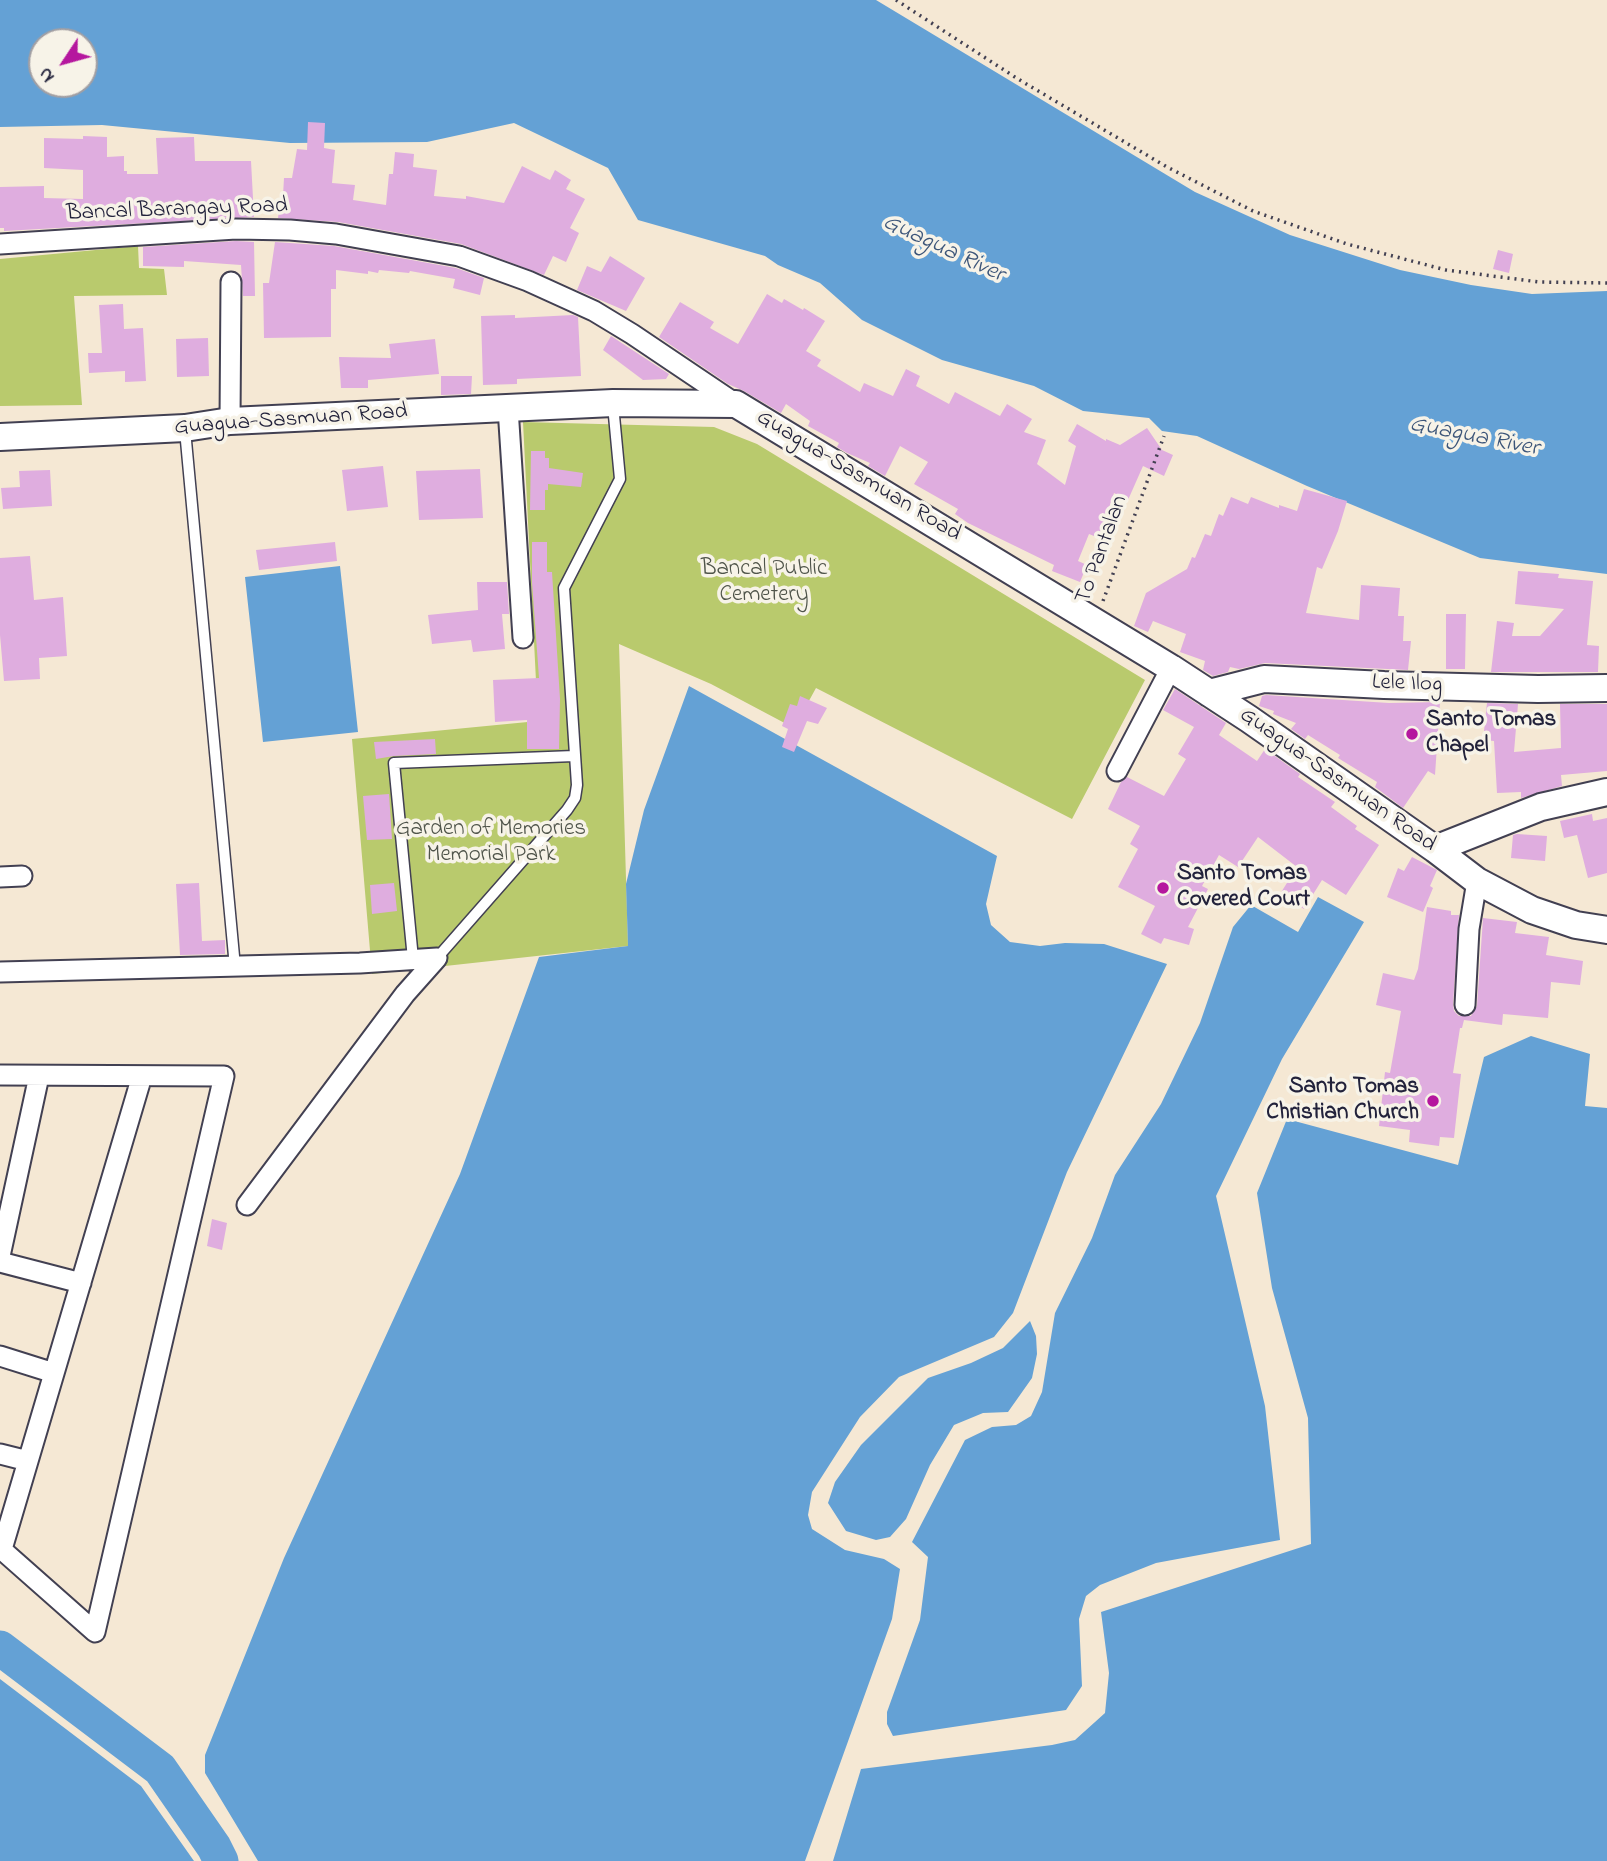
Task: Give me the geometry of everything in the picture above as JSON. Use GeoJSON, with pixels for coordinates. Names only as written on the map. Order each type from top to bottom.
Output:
{"type":"FeatureCollection","features":[{"type":"Feature","properties":{"kind":"main road","name":"Guagua-Sasmuan Road"},"geometry":{"type":"LineString","coordinates":[[0,436],[185,428],[230,421],[613,403],[736,404],[1171,668],[1435,849],[1477,881],[1532,910],[1576,925],[1607,930]]}},
{"type":"Feature","properties":{"kind":"main road","name":"Lele Ilog"},"geometry":{"type":"LineString","coordinates":[[1209,693],[1264,678],[1384,685],[1607,688]]}},
{"type":"Feature","properties":{"kind":"main road"},"geometry":{"type":"LineString","coordinates":[[1435,849],[1541,807],[1607,792]]}},
{"type":"Feature","properties":{"kind":"street","name":"Bancal Barangay Road"},"geometry":{"type":"LineString","coordinates":[[0,244],[236,229],[290,230],[336,234],[458,256],[528,281],[594,312],[632,334],[736,404]]}},
{"type":"Feature","properties":{"kind":"street"},"geometry":{"type":"LineString","coordinates":[[230,421],[231,282]]}},
{"type":"Feature","properties":{"kind":"street"},"geometry":{"type":"LineString","coordinates":[[508,408],[523,638]]}},
{"type":"Feature","properties":{"kind":"street"},"geometry":{"type":"LineString","coordinates":[[1117,771],[1171,668]]}},
{"type":"Feature","properties":{"kind":"street"},"geometry":{"type":"LineString","coordinates":[[0,877],[22,876]]}},
{"type":"Feature","properties":{"kind":"street"},"geometry":{"type":"LineString","coordinates":[[1465,1005],[1469,929],[1477,881]]}},
{"type":"Feature","properties":{"kind":"street"},"geometry":{"type":"LineString","coordinates":[[0,972],[360,963],[437,958]]}},
{"type":"Feature","properties":{"kind":"street"},"geometry":{"type":"LineString","coordinates":[[247,1205],[405,994],[437,958]]}},
{"type":"Feature","properties":{"kind":"street"},"geometry":{"type":"LineString","coordinates":[[0,1075],[223,1076],[95,1632],[1,1549],[142,1076]]}},
{"type":"Feature","properties":{"kind":"street"},"geometry":{"type":"LineString","coordinates":[[0,1256],[39,1076]]}},
{"type":"Feature","properties":{"kind":"street"},"geometry":{"type":"LineString","coordinates":[[0,1262],[81,1283]]}},
{"type":"Feature","properties":{"kind":"street"},"geometry":{"type":"LineString","coordinates":[[0,1356],[54,1373]]}},
{"type":"Feature","properties":{"kind":"street"},"geometry":{"type":"LineString","coordinates":[[0,1454],[28,1461]]}},
{"type":"Feature","properties":{"kind":"lane"},"geometry":{"type":"LineString","coordinates":[[437,958],[575,798],[564,588],[620,480],[613,403]]}},
{"type":"Feature","properties":{"kind":"lane"},"geometry":{"type":"LineString","coordinates":[[185,428],[235,967]]}},
{"type":"Feature","properties":{"kind":"lane"},"geometry":{"type":"LineString","coordinates":[[414,959],[394,763],[574,756]]}},
{"type":"Feature","properties":{"kind":"path"},"geometry":{"type":"LineString","coordinates":[[896,0],[1029,86],[1167,167],[1253,211],[1347,244],[1446,270],[1539,282],[1607,283]]}},
{"type":"Feature","properties":{"kind":"path","name":"To Pantalan"},"geometry":{"type":"LineString","coordinates":[[1096,621],[1164,436]]}},
{"type":"Feature","properties":{"kind":"green space"},"geometry":{"type":"Polygon","coordinates":[[[138,246],[139,268],[164,269],[167,295],[74,296],[82,405],[0,406],[0,259],[138,246]]]}},
{"type":"Feature","properties":{"kind":"green space"},"geometry":{"type":"Polygon","coordinates":[[[523,422],[714,427],[757,444],[1145,680],[1072,819],[816,688],[794,728],[711,684],[619,644],[628,946],[372,974],[352,739],[538,721],[523,422]]]}},
{"type":"Feature","properties":{"kind":"water","name":"Guagua River"},"geometry":{"type":"Polygon","coordinates":[[[0,0],[876,0],[1195,192],[1290,235],[1400,270],[1471,285],[1532,294],[1607,291],[1607,574],[1480,558],[1307,486],[1197,436],[1162,431],[1149,418],[1083,411],[1034,386],[942,360],[862,320],[820,283],[778,265],[765,256],[638,220],[608,168],[514,123],[427,142],[290,143],[102,125],[0,127],[0,0]]]}},
{"type":"Feature","properties":{"kind":"water"},"geometry":{"type":"Polygon","coordinates":[[[340,566],[358,732],[263,742],[245,577],[340,566]]]}},
{"type":"Feature","properties":{"kind":"water"},"geometry":{"type":"Polygon","coordinates":[[[689,686],[997,856],[986,904],[991,925],[1010,942],[1040,946],[1065,943],[1104,944],[1167,964],[1067,1172],[1013,1313],[994,1337],[899,1377],[860,1417],[812,1492],[808,1515],[812,1529],[845,1550],[884,1559],[900,1569],[892,1619],[805,1861],[258,1861],[205,1773],[205,1755],[284,1558],[460,1174],[539,957],[628,946],[626,884],[644,810],[689,686]]]}},
{"type":"Feature","properties":{"kind":"water"},"geometry":{"type":"Polygon","coordinates":[[[1318,897],[1364,922],[1282,1059],[1216,1196],[1265,1406],[1280,1540],[1156,1563],[1100,1585],[1086,1596],[1079,1619],[1082,1686],[1066,1710],[893,1736],[887,1724],[887,1712],[920,1620],[928,1557],[912,1542],[965,1440],[992,1427],[1016,1425],[1031,1416],[1042,1392],[1055,1313],[1092,1238],[1115,1175],[1161,1104],[1200,1023],[1233,927],[1251,905],[1298,932],[1318,897]]]}},
{"type":"Feature","properties":{"kind":"water"},"geometry":{"type":"Polygon","coordinates":[[[1531,1036],[1590,1054],[1585,1106],[1607,1108],[1607,1861],[833,1861],[861,1769],[1075,1740],[1105,1713],[1109,1673],[1101,1612],[1311,1544],[1308,1418],[1272,1288],[1257,1193],[1287,1119],[1458,1165],[1484,1057],[1531,1036]]]}},
{"type":"Feature","properties":{"kind":"water"},"geometry":{"type":"Polygon","coordinates":[[[1030,1321],[1036,1336],[1037,1354],[1032,1378],[1008,1412],[983,1413],[954,1425],[930,1465],[906,1519],[890,1537],[876,1540],[846,1531],[828,1503],[835,1482],[861,1445],[928,1378],[1003,1348],[1030,1321]]]}},
{"type":"Feature","properties":{"kind":"water"},"geometry":{"type":"Polygon","coordinates":[[[0,1679],[141,1786],[194,1861],[0,1861],[0,1679]]]}},
{"type":"Feature","properties":{"kind":"building"},"geometry":{"type":"Polygon","coordinates":[[[308,122],[325,123],[324,148],[335,150],[332,183],[355,185],[353,200],[386,205],[389,174],[393,174],[395,152],[414,154],[413,167],[437,170],[434,196],[466,199],[466,196],[504,203],[522,166],[550,180],[555,170],[571,180],[566,189],[585,199],[570,228],[579,233],[566,262],[553,256],[544,275],[461,244],[338,222],[278,218],[284,178],[292,178],[297,149],[307,150],[308,122]]]}},
{"type":"Feature","properties":{"kind":"building"},"geometry":{"type":"Polygon","coordinates":[[[83,136],[107,137],[107,157],[124,156],[124,171],[127,171],[127,174],[158,174],[156,138],[194,137],[195,161],[251,161],[254,217],[4,231],[4,228],[0,228],[0,187],[44,186],[44,198],[83,199],[83,170],[44,168],[44,138],[83,139],[83,136]]]}},
{"type":"Feature","properties":{"kind":"building"},"geometry":{"type":"Polygon","coordinates":[[[254,242],[255,296],[243,296],[241,265],[184,261],[184,267],[143,266],[143,247],[254,242]]]}},
{"type":"Feature","properties":{"kind":"building"},"geometry":{"type":"Polygon","coordinates":[[[275,242],[334,246],[456,268],[484,278],[480,295],[453,288],[455,279],[410,271],[379,270],[378,273],[368,271],[368,274],[336,270],[336,289],[331,289],[331,337],[264,338],[263,283],[269,283],[275,242]]]}},
{"type":"Feature","properties":{"kind":"building"},"geometry":{"type":"Polygon","coordinates":[[[1498,250],[1513,254],[1509,273],[1493,269],[1498,250]]]}},
{"type":"Feature","properties":{"kind":"building"},"geometry":{"type":"Polygon","coordinates":[[[610,256],[645,278],[626,311],[577,290],[587,266],[601,272],[610,256]]]}},
{"type":"Feature","properties":{"kind":"building"},"geometry":{"type":"Polygon","coordinates":[[[767,294],[782,303],[784,299],[803,310],[804,308],[825,321],[806,351],[821,360],[817,366],[860,392],[864,383],[893,396],[906,369],[920,376],[916,386],[949,404],[955,392],[1000,416],[1007,404],[1032,419],[1024,432],[1046,440],[1037,464],[1065,485],[1076,446],[1068,441],[1077,424],[1106,441],[1120,445],[1147,428],[1162,450],[1173,455],[1164,476],[1143,466],[1128,500],[1114,493],[1099,538],[1089,534],[1078,561],[1087,565],[1080,582],[1052,571],[1054,565],[968,523],[955,514],[958,509],[914,484],[928,462],[900,446],[885,476],[868,466],[870,463],[847,453],[837,447],[839,443],[808,426],[810,421],[786,404],[781,413],[728,384],[659,337],[680,302],[714,322],[710,328],[738,344],[767,294]]]}},
{"type":"Feature","properties":{"kind":"building"},"geometry":{"type":"Polygon","coordinates":[[[123,304],[124,329],[143,328],[146,381],[125,382],[125,371],[89,373],[88,353],[102,353],[99,305],[123,304]]]}},
{"type":"Feature","properties":{"kind":"building"},"geometry":{"type":"Polygon","coordinates":[[[515,315],[515,318],[578,317],[581,376],[517,379],[517,384],[483,385],[481,316],[515,315]]]}},
{"type":"Feature","properties":{"kind":"building"},"geometry":{"type":"Polygon","coordinates":[[[611,336],[669,374],[666,379],[643,380],[603,350],[611,336]]]}},
{"type":"Feature","properties":{"kind":"building"},"geometry":{"type":"Polygon","coordinates":[[[208,338],[209,376],[177,377],[176,339],[208,338]]]}},
{"type":"Feature","properties":{"kind":"building"},"geometry":{"type":"Polygon","coordinates":[[[435,339],[439,374],[368,380],[368,388],[341,388],[339,357],[391,358],[389,344],[435,339]]]}},
{"type":"Feature","properties":{"kind":"building"},"geometry":{"type":"Polygon","coordinates":[[[441,376],[472,376],[471,394],[441,395],[441,376]]]}},
{"type":"Feature","properties":{"kind":"building"},"geometry":{"type":"Polygon","coordinates":[[[531,451],[545,451],[545,458],[549,458],[549,468],[583,473],[581,487],[548,484],[548,490],[545,490],[545,510],[530,510],[531,451]]]}},
{"type":"Feature","properties":{"kind":"building"},"geometry":{"type":"Polygon","coordinates":[[[383,466],[388,507],[347,511],[342,470],[383,466]]]}},
{"type":"Feature","properties":{"kind":"building"},"geometry":{"type":"Polygon","coordinates":[[[480,469],[483,518],[419,520],[416,471],[480,469]]]}},
{"type":"Feature","properties":{"kind":"building"},"geometry":{"type":"Polygon","coordinates":[[[50,470],[52,506],[3,509],[1,488],[20,487],[19,471],[50,470]]]}},
{"type":"Feature","properties":{"kind":"building"},"geometry":{"type":"Polygon","coordinates":[[[1304,489],[1347,501],[1322,569],[1317,567],[1306,613],[1359,620],[1361,585],[1400,588],[1398,616],[1404,616],[1403,641],[1411,641],[1408,670],[1265,663],[1239,669],[1230,667],[1228,672],[1213,676],[1203,670],[1205,661],[1180,652],[1186,634],[1153,621],[1148,632],[1134,626],[1146,593],[1187,569],[1205,534],[1211,536],[1219,514],[1223,516],[1231,497],[1248,504],[1251,497],[1279,508],[1279,505],[1297,511],[1304,489]]]}},
{"type":"Feature","properties":{"kind":"building"},"geometry":{"type":"Polygon","coordinates":[[[335,542],[337,561],[259,570],[256,550],[335,542]]]}},
{"type":"Feature","properties":{"kind":"building"},"geometry":{"type":"Polygon","coordinates":[[[532,542],[547,542],[547,572],[552,572],[560,699],[559,749],[527,749],[527,720],[495,722],[493,680],[539,678],[532,542]]]}},
{"type":"Feature","properties":{"kind":"building"},"geometry":{"type":"Polygon","coordinates":[[[30,556],[34,600],[63,597],[67,656],[39,658],[40,679],[4,681],[0,635],[0,558],[30,556]]]}},
{"type":"Feature","properties":{"kind":"building"},"geometry":{"type":"Polygon","coordinates":[[[1518,571],[1559,574],[1558,578],[1593,581],[1587,645],[1599,646],[1598,672],[1491,672],[1497,621],[1514,623],[1512,636],[1540,636],[1564,609],[1515,604],[1518,571]]]}},
{"type":"Feature","properties":{"kind":"building"},"geometry":{"type":"Polygon","coordinates":[[[477,582],[507,582],[509,614],[502,614],[505,649],[473,652],[471,640],[432,644],[428,615],[478,610],[477,582]]]}},
{"type":"Feature","properties":{"kind":"building"},"geometry":{"type":"Polygon","coordinates":[[[1446,614],[1466,614],[1465,669],[1446,669],[1446,614]]]}},
{"type":"Feature","properties":{"kind":"building"},"geometry":{"type":"Polygon","coordinates":[[[1175,689],[1226,723],[1219,735],[1257,761],[1265,749],[1300,774],[1298,777],[1335,802],[1331,807],[1357,826],[1355,829],[1379,845],[1346,895],[1322,880],[1304,909],[1280,894],[1297,867],[1258,837],[1238,867],[1219,855],[1202,886],[1208,889],[1188,927],[1194,929],[1189,945],[1164,938],[1161,944],[1141,934],[1155,906],[1118,887],[1138,849],[1130,844],[1140,826],[1108,809],[1121,782],[1127,777],[1164,796],[1186,759],[1178,754],[1194,727],[1163,710],[1175,689]]]}},
{"type":"Feature","properties":{"kind":"building"},"geometry":{"type":"Polygon","coordinates":[[[800,696],[827,708],[818,724],[807,721],[794,752],[782,747],[788,729],[782,726],[790,704],[797,706],[800,696]]]}},
{"type":"Feature","properties":{"kind":"building"},"geometry":{"type":"Polygon","coordinates":[[[1262,696],[1389,703],[1440,702],[1435,775],[1428,771],[1403,808],[1375,787],[1377,782],[1338,758],[1340,755],[1308,735],[1305,739],[1291,729],[1296,723],[1259,706],[1262,696]]]}},
{"type":"Feature","properties":{"kind":"building"},"geometry":{"type":"Polygon","coordinates":[[[1487,703],[1518,704],[1514,752],[1561,748],[1560,704],[1607,704],[1607,771],[1561,775],[1562,786],[1521,798],[1521,792],[1497,793],[1494,741],[1483,740],[1487,703]]]}},
{"type":"Feature","properties":{"kind":"building"},"geometry":{"type":"Polygon","coordinates":[[[435,739],[436,754],[376,759],[374,742],[435,739]]]}},
{"type":"Feature","properties":{"kind":"building"},"geometry":{"type":"Polygon","coordinates":[[[389,794],[392,839],[367,840],[363,796],[389,794]]]}},
{"type":"Feature","properties":{"kind":"building"},"geometry":{"type":"Polygon","coordinates":[[[1592,814],[1593,821],[1607,818],[1607,873],[1588,878],[1577,835],[1564,838],[1560,821],[1592,814]]]}},
{"type":"Feature","properties":{"kind":"building"},"geometry":{"type":"Polygon","coordinates":[[[1513,835],[1547,836],[1545,861],[1511,858],[1513,835]]]}},
{"type":"Feature","properties":{"kind":"building"},"geometry":{"type":"Polygon","coordinates":[[[1412,857],[1437,870],[1423,912],[1387,897],[1398,868],[1404,871],[1412,857]]]}},
{"type":"Feature","properties":{"kind":"building"},"geometry":{"type":"Polygon","coordinates":[[[199,883],[202,941],[225,940],[225,954],[180,955],[176,884],[199,883]]]}},
{"type":"Feature","properties":{"kind":"building"},"geometry":{"type":"Polygon","coordinates":[[[394,883],[397,911],[372,914],[370,885],[394,883]]]}},
{"type":"Feature","properties":{"kind":"building"},"geometry":{"type":"Polygon","coordinates":[[[1427,907],[1459,915],[1453,1004],[1454,1011],[1459,1016],[1471,1016],[1477,1006],[1483,918],[1517,922],[1515,933],[1549,937],[1546,955],[1583,961],[1580,985],[1551,982],[1548,1018],[1503,1014],[1502,1025],[1464,1020],[1460,1028],[1453,1073],[1461,1074],[1454,1138],[1440,1137],[1439,1146],[1409,1142],[1410,1130],[1379,1126],[1385,1072],[1390,1073],[1401,1011],[1376,1005],[1383,973],[1414,980],[1427,907]]]}},
{"type":"Feature","properties":{"kind":"building"},"geometry":{"type":"Polygon","coordinates":[[[212,1219],[227,1223],[222,1250],[207,1246],[212,1219]]]}},
{"type":"Feature","properties":{"kind":"waterway"},"geometry":{"type":"LineString","coordinates":[[0,1648],[160,1769],[221,1861]]}},
{"type":"Feature","properties":{"kind":"place","name":"Santo Tomas Chapel"},"geometry":{"type":"Point","coordinates":[1412,734]}},
{"type":"Feature","properties":{"kind":"place","name":"Santo Tomas Covered Court"},"geometry":{"type":"Point","coordinates":[1163,888]}},
{"type":"Feature","properties":{"kind":"place","name":"Santo Tomas Christian Church"},"geometry":{"type":"Point","coordinates":[1433,1101]}},
{"type":"Feature","properties":{"kind":"park label","name":"Bancal Public Cemetery"},"geometry":{"type":"Point","coordinates":[764,583]}},
{"type":"Feature","properties":{"kind":"park label","name":"Garden of Memories Memorial Park"},"geometry":{"type":"Point","coordinates":[491,843]}}]}
